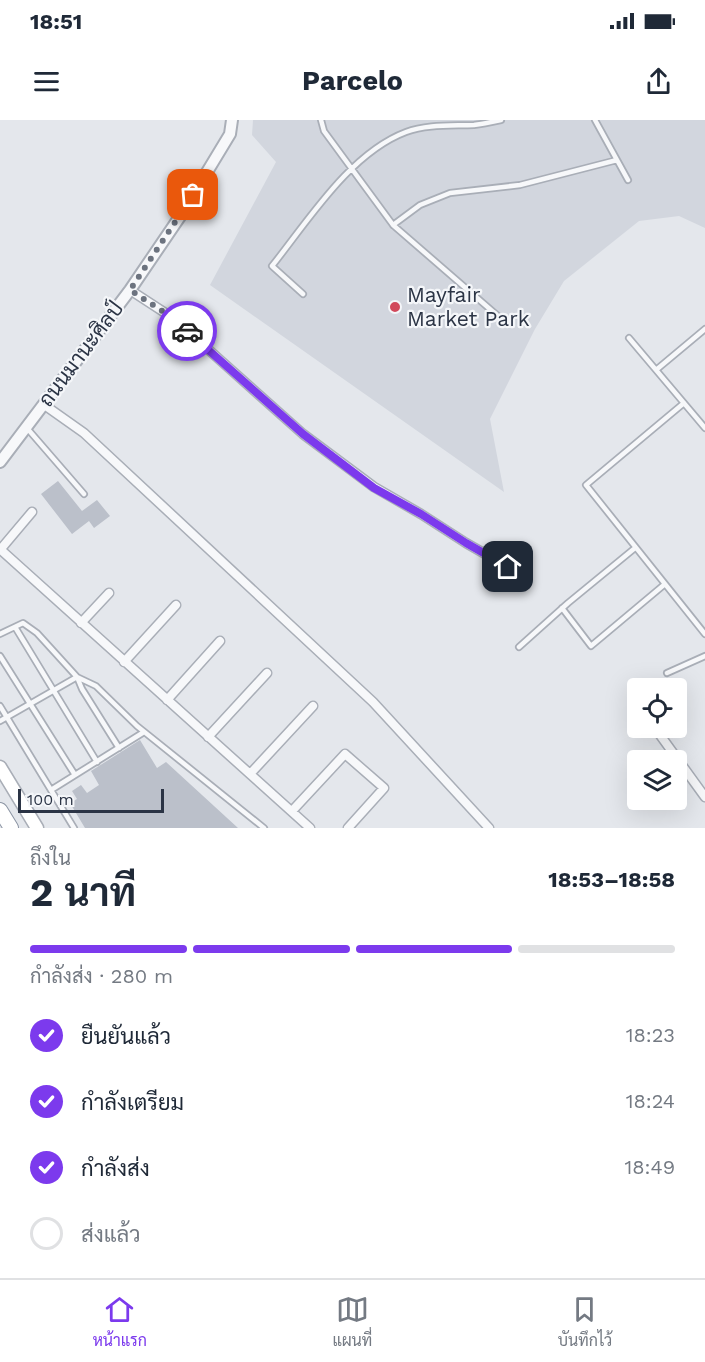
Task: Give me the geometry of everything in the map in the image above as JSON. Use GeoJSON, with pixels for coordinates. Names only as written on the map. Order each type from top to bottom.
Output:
{"type":"FeatureCollection","features":[{"type":"Feature","properties":{"kind":"highway"},"geometry":{"type":"LineString","coordinates":[[0,810],[11,828]]}},
{"type":"Feature","properties":{"kind":"main road"},"geometry":{"type":"LineString","coordinates":[[0,766],[37,828]]}},
{"type":"Feature","properties":{"kind":"street","name":"ถนนมานะศิลป์"},"geometry":{"type":"LineString","coordinates":[[0,462],[130,290],[181,215],[230,134],[232,120]]}},
{"type":"Feature","properties":{"kind":"street"},"geometry":{"type":"LineString","coordinates":[[130,290],[173,318],[303,434],[374,488],[508,567]]}},
{"type":"Feature","properties":{"kind":"street"},"geometry":{"type":"LineString","coordinates":[[43,404],[84,433],[373,702],[489,828]]}},
{"type":"Feature","properties":{"kind":"street"},"geometry":{"type":"LineString","coordinates":[[32,512],[0,550],[310,828]]}},
{"type":"Feature","properties":{"kind":"street"},"geometry":{"type":"LineString","coordinates":[[81,623],[109,593]]}},
{"type":"Feature","properties":{"kind":"street"},"geometry":{"type":"LineString","coordinates":[[124,662],[176,605]]}},
{"type":"Feature","properties":{"kind":"street"},"geometry":{"type":"LineString","coordinates":[[167,700],[220,642]]}},
{"type":"Feature","properties":{"kind":"street"},"geometry":{"type":"LineString","coordinates":[[208,737],[267,673]]}},
{"type":"Feature","properties":{"kind":"street"},"geometry":{"type":"LineString","coordinates":[[250,774],[313,706]]}},
{"type":"Feature","properties":{"kind":"street"},"geometry":{"type":"LineString","coordinates":[[662,738],[705,796]]}},
{"type":"Feature","properties":{"kind":"street"},"geometry":{"type":"LineString","coordinates":[[292,812],[345,754],[384,788],[348,828]]}},
{"type":"Feature","properties":{"kind":"lane"},"geometry":{"type":"LineString","coordinates":[[321,120],[324,131],[393,225],[506,323]]}},
{"type":"Feature","properties":{"kind":"lane"},"geometry":{"type":"LineString","coordinates":[[303,294],[272,266],[351,168],[376,147],[407,131],[445,125],[477,125],[501,120]]}},
{"type":"Feature","properties":{"kind":"lane"},"geometry":{"type":"LineString","coordinates":[[595,120],[627,180]]}},
{"type":"Feature","properties":{"kind":"lane"},"geometry":{"type":"LineString","coordinates":[[393,225],[420,205],[450,193],[520,185],[617,160]]}},
{"type":"Feature","properties":{"kind":"lane"},"geometry":{"type":"LineString","coordinates":[[656,370],[705,329]]}},
{"type":"Feature","properties":{"kind":"lane"},"geometry":{"type":"LineString","coordinates":[[629,338],[705,428]]}},
{"type":"Feature","properties":{"kind":"lane"},"geometry":{"type":"LineString","coordinates":[[684,403],[586,485],[705,634]]}},
{"type":"Feature","properties":{"kind":"lane"},"geometry":{"type":"LineString","coordinates":[[26,427],[84,494]]}},
{"type":"Feature","properties":{"kind":"lane"},"geometry":{"type":"LineString","coordinates":[[519,647],[635,548]]}},
{"type":"Feature","properties":{"kind":"lane"},"geometry":{"type":"LineString","coordinates":[[562,608],[591,646],[665,584]]}},
{"type":"Feature","properties":{"kind":"lane"},"geometry":{"type":"LineString","coordinates":[[0,634],[23,623],[37,633],[77,677],[82,689],[119,748]]}},
{"type":"Feature","properties":{"kind":"lane"},"geometry":{"type":"LineString","coordinates":[[15,627],[97,762]]}},
{"type":"Feature","properties":{"kind":"lane"},"geometry":{"type":"LineString","coordinates":[[0,656],[75,776]]}},
{"type":"Feature","properties":{"kind":"lane"},"geometry":{"type":"LineString","coordinates":[[667,673],[705,656]]}},
{"type":"Feature","properties":{"kind":"lane"},"geometry":{"type":"LineString","coordinates":[[0,721],[77,677]]}},
{"type":"Feature","properties":{"kind":"lane"},"geometry":{"type":"LineString","coordinates":[[77,677],[96,686],[144,732],[264,828]]}},
{"type":"Feature","properties":{"kind":"lane"},"geometry":{"type":"LineString","coordinates":[[0,706],[74,828]]}},
{"type":"Feature","properties":{"kind":"lane"},"geometry":{"type":"LineString","coordinates":[[51,790],[144,732]]}},
{"type":"Feature","properties":{"kind":"shaded area","name":"Mayfair Market Park"},"geometry":{"type":"Polygon","coordinates":[[[253,120],[705,120],[705,228],[679,216],[639,221],[564,281],[535,329],[490,419],[504,492],[210,285],[276,162],[252,135],[253,120]]]}},
{"type":"Feature","properties":{"kind":"building"},"geometry":{"type":"Polygon","coordinates":[[[58,481],[82,511],[97,500],[110,516],[94,528],[89,521],[72,534],[41,494],[58,481]]]}},
{"type":"Feature","properties":{"kind":"building"},"geometry":{"type":"Polygon","coordinates":[[[140,740],[157,768],[166,762],[238,828],[85,828],[70,803],[77,799],[72,791],[81,785],[87,793],[99,785],[91,771],[140,740]]]}},
{"type":"Feature","properties":{"kind":"way so far"},"geometry":{"type":"LineString","coordinates":[[187,331],[173,318],[130,290],[193,195]]}},
{"type":"Feature","properties":{"kind":"place","name":"Mayfair Market Park"},"geometry":{"type":"Point","coordinates":[395,307]}},
{"type":"Feature","properties":{"kind":"route"},"geometry":{"type":"LineString","coordinates":[[187,331],[303,434],[374,488],[508,567]]}}]}
